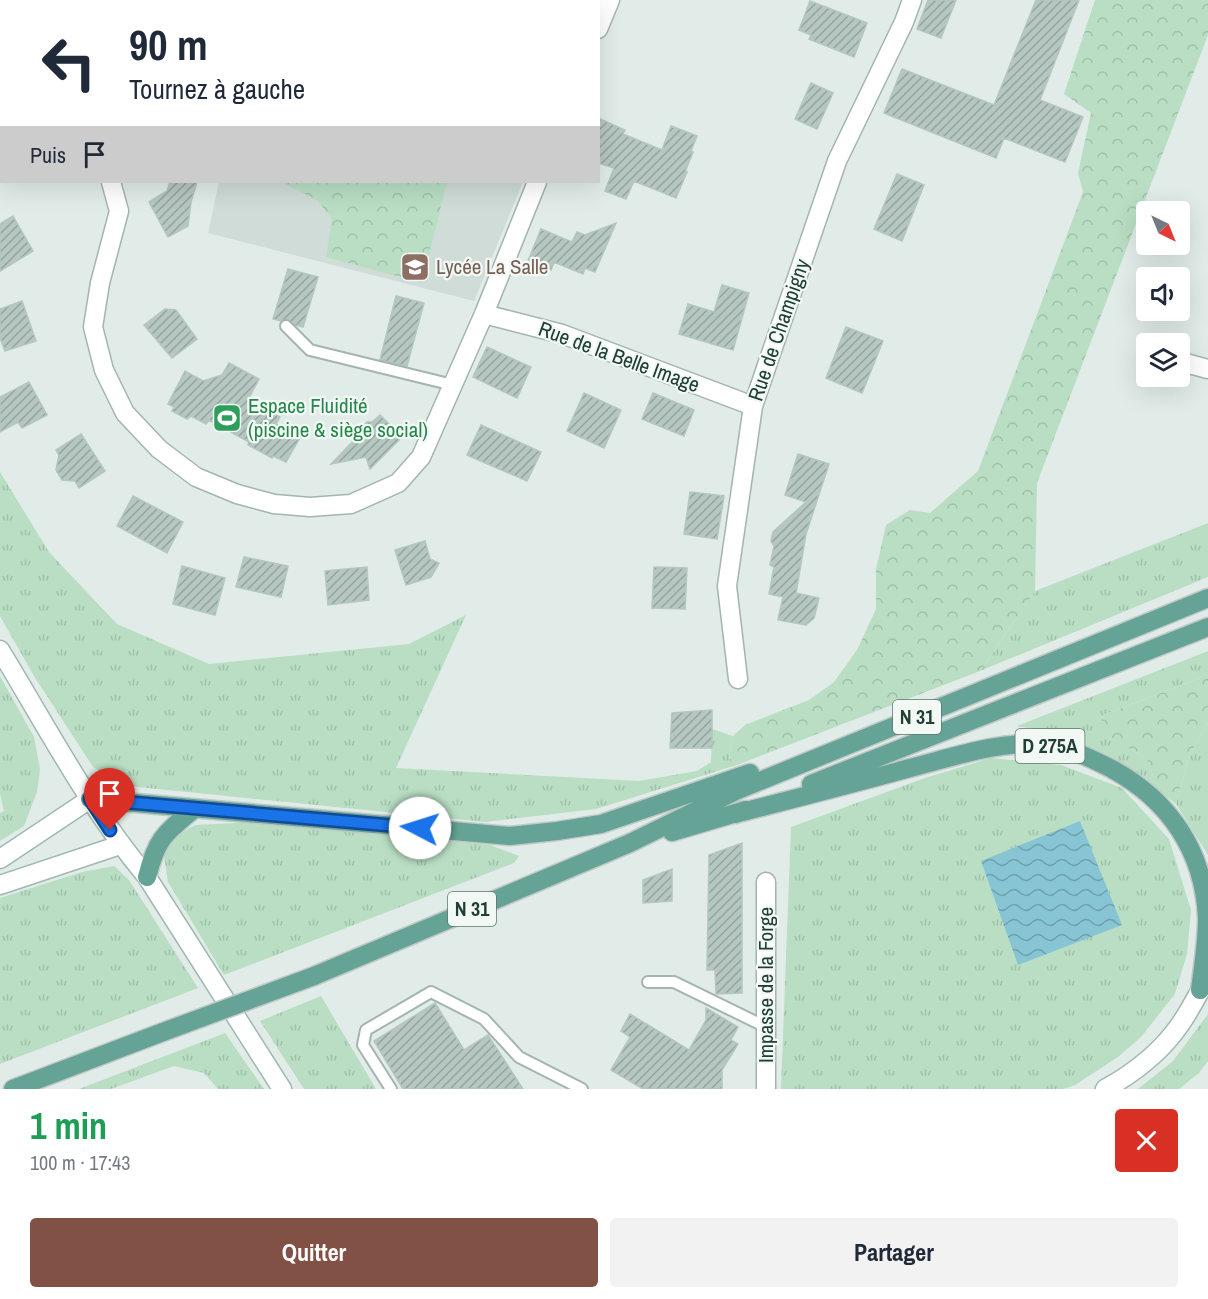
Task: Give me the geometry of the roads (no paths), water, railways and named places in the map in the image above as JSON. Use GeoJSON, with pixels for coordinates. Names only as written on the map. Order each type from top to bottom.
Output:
{"type":"FeatureCollection","features":[{"type":"Feature","properties":{"kind":"main road","name":"N 31"},"geometry":{"type":"LineString","coordinates":[[13,1089],[314,976],[630,843],[738,790],[1208,598]]}},
{"type":"Feature","properties":{"kind":"main road","name":"N 31"},"geometry":{"type":"LineString","coordinates":[[630,843],[735,814],[1208,627]]}},
{"type":"Feature","properties":{"kind":"main road"},"geometry":{"type":"LineString","coordinates":[[90,799],[510,836],[601,824],[917,717]]}},
{"type":"Feature","properties":{"kind":"main road","name":"D 275A"},"geometry":{"type":"LineString","coordinates":[[735,814],[969,753],[1009,746],[1045,744],[1071,751],[1101,763],[1131,780],[1154,798],[1176,822],[1191,850],[1202,883],[1207,918],[1204,983]]}},
{"type":"Feature","properties":{"kind":"main road"},"geometry":{"type":"LineString","coordinates":[[147,878],[153,851],[165,833],[194,808]]}},
{"type":"Feature","properties":{"kind":"street"},"geometry":{"type":"LineString","coordinates":[[600,24],[610,0]]}},
{"type":"Feature","properties":{"kind":"street","name":"Rue de Champigny"},"geometry":{"type":"LineString","coordinates":[[738,679],[727,586],[753,406],[837,161],[904,22],[912,0]]}},
{"type":"Feature","properties":{"kind":"street"},"geometry":{"type":"LineString","coordinates":[[111,183],[118,211],[100,283],[93,327],[104,370],[125,412],[159,449],[196,477],[237,494],[274,504],[310,507],[351,504],[398,483],[421,457],[484,314],[537,183]]}},
{"type":"Feature","properties":{"kind":"street","name":"Rue de la Belle Image"},"geometry":{"type":"LineString","coordinates":[[484,314],[562,334],[753,406]]}},
{"type":"Feature","properties":{"kind":"street"},"geometry":{"type":"LineString","coordinates":[[1190,364],[1208,369]]}},
{"type":"Feature","properties":{"kind":"street"},"geometry":{"type":"LineString","coordinates":[[0,650],[90,799],[120,845],[147,878],[282,1089]]}},
{"type":"Feature","properties":{"kind":"street"},"geometry":{"type":"LineString","coordinates":[[0,859],[90,799]]}},
{"type":"Feature","properties":{"kind":"street"},"geometry":{"type":"LineString","coordinates":[[0,885],[120,845]]}},
{"type":"Feature","properties":{"kind":"street","name":"Impasse de la Forge"},"geometry":{"type":"LineString","coordinates":[[765,882],[766,1089]]}},
{"type":"Feature","properties":{"kind":"street","name":"D 275A"},"geometry":{"type":"LineString","coordinates":[[1105,1089],[1145,1064],[1164,1046],[1180,1025],[1204,983]]}},
{"type":"Feature","properties":{"kind":"lane"},"geometry":{"type":"LineString","coordinates":[[286,326],[310,350],[453,385]]}},
{"type":"Feature","properties":{"kind":"lane"},"geometry":{"type":"LineString","coordinates":[[648,982],[674,982],[766,1026]]}},
{"type":"Feature","properties":{"kind":"lane"},"geometry":{"type":"LineString","coordinates":[[391,1089],[363,1045],[366,1030],[431,992],[484,1019],[519,1057],[582,1089]]}},
{"type":"Feature","properties":{"kind":"water"},"geometry":{"type":"Polygon","coordinates":[[[1080,821],[1122,925],[1018,965],[981,861],[1080,821]]]}},
{"type":"Feature","properties":{"kind":"place","name":"Lycée La Salle"},"geometry":{"type":"Point","coordinates":[415,267]}},
{"type":"Feature","properties":{"kind":"place","name":"Espace Fluidité (piscine & siège social)"},"geometry":{"type":"Point","coordinates":[227,418]}}]}
